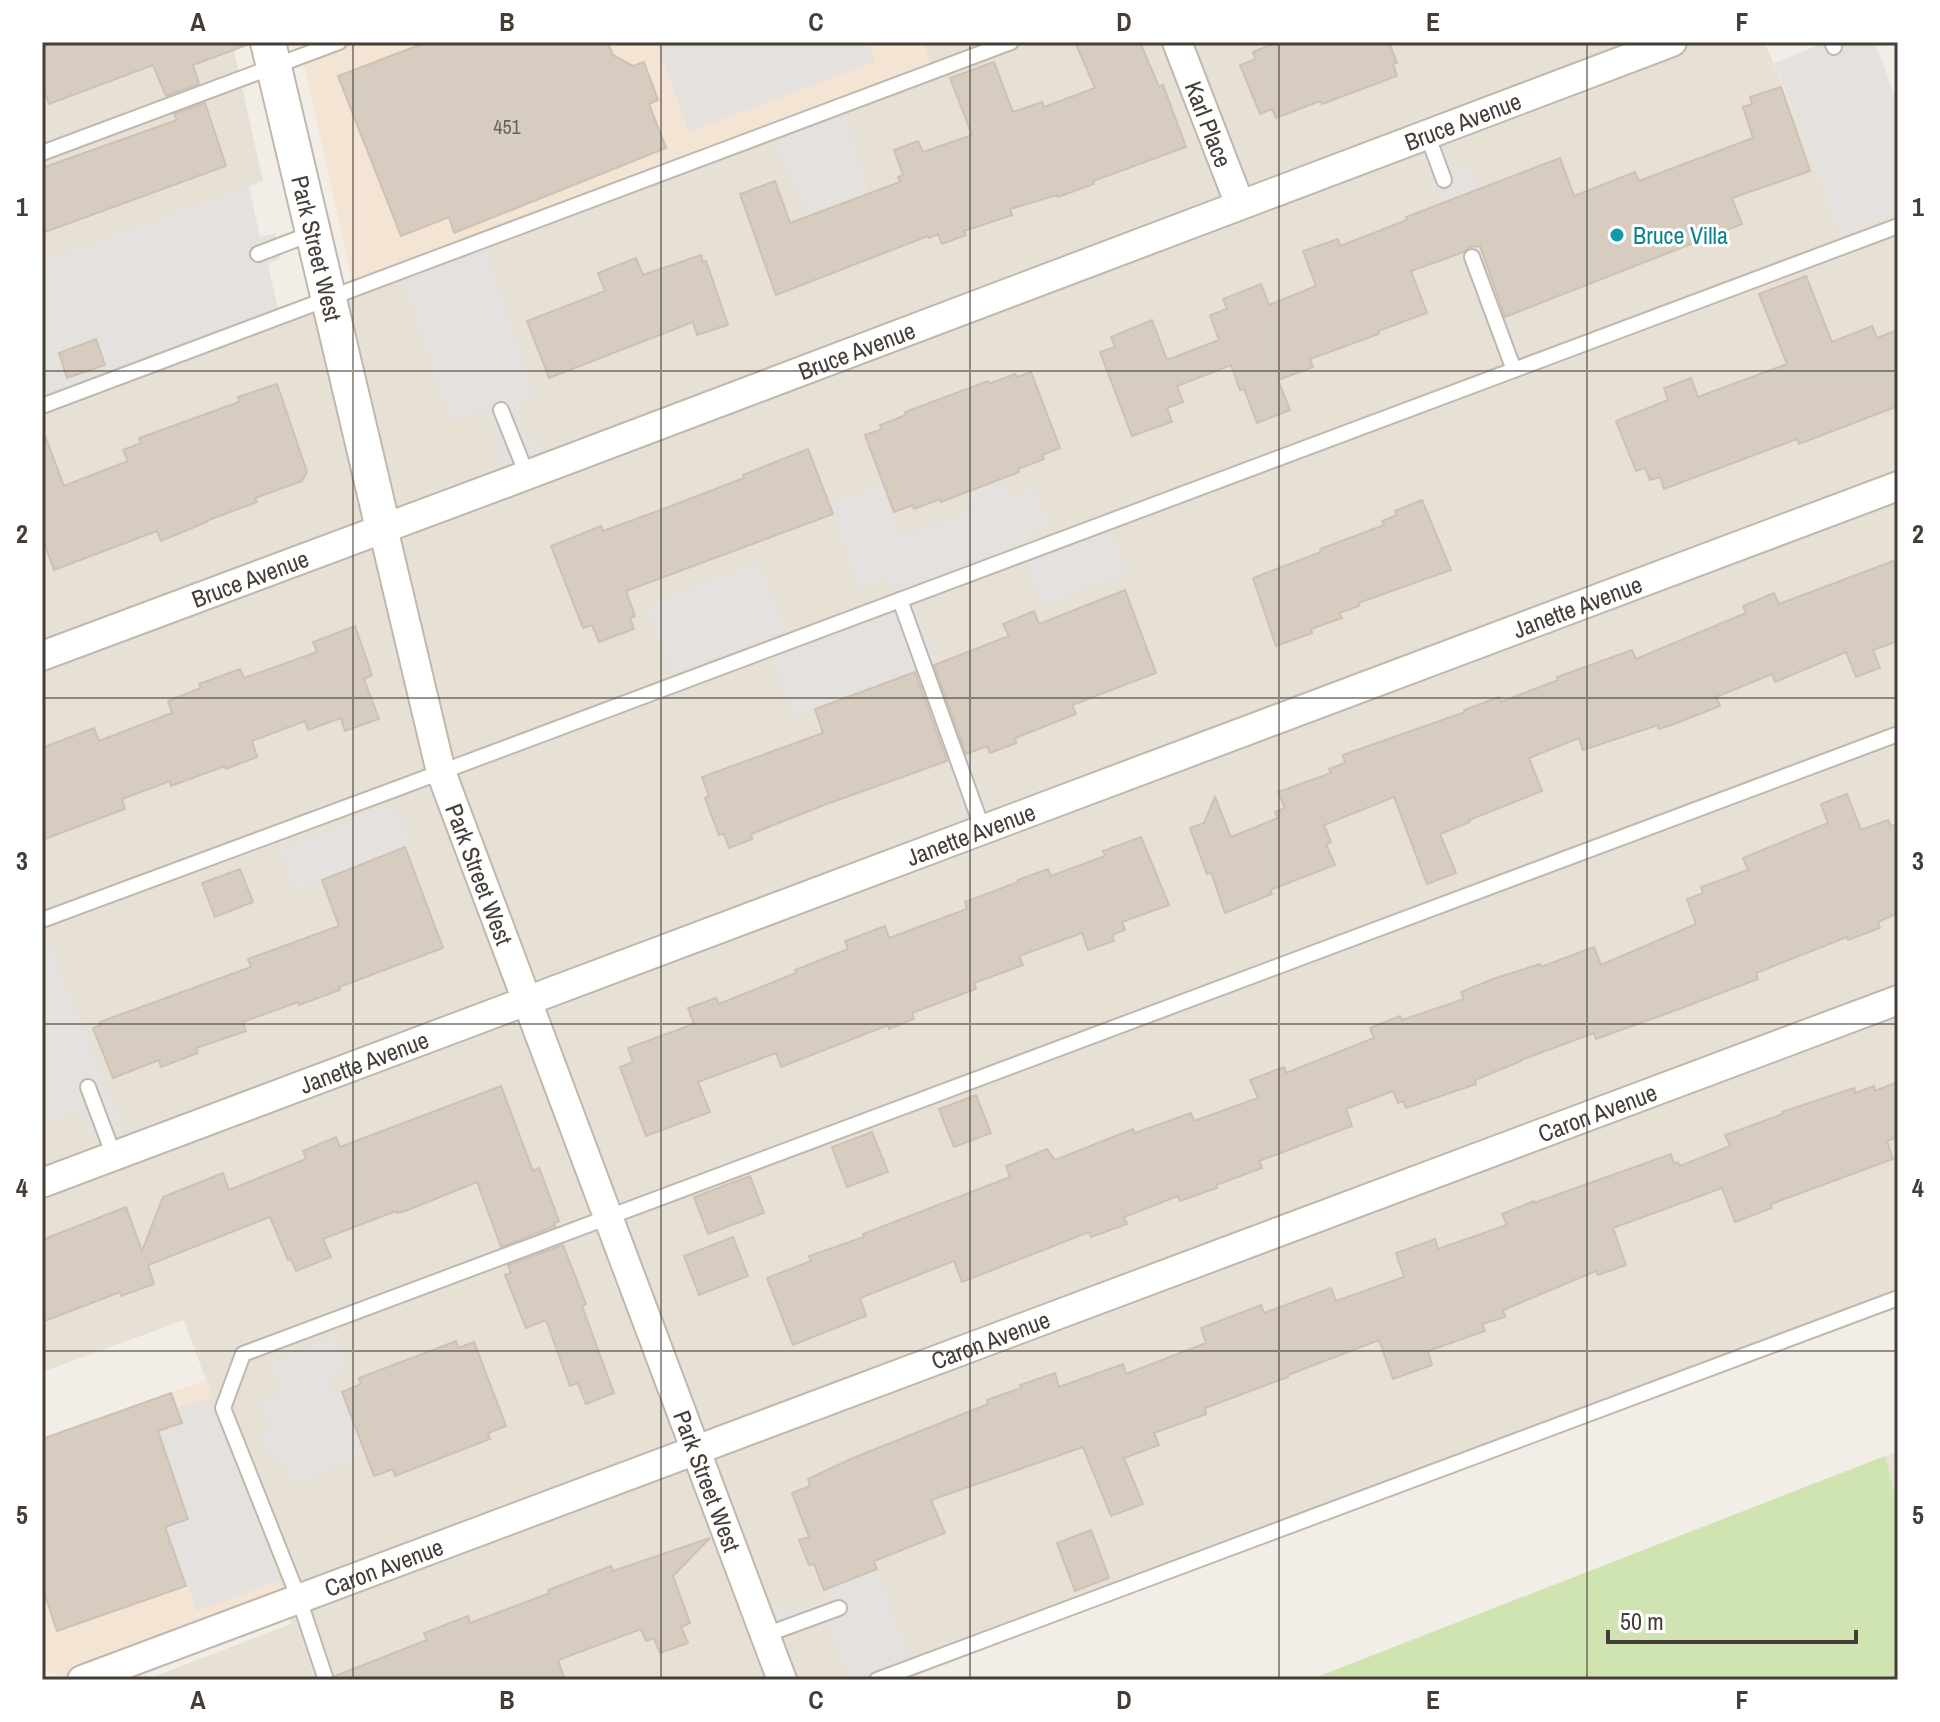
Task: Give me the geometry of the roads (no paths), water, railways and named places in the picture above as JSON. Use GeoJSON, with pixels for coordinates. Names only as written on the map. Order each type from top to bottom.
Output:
{"type":"FeatureCollection","features":[{"type":"Feature","properties":{"kind":"street","name":"Karl Place"},"geometry":{"type":"LineString","coordinates":[[1177,42],[1240,205]]}},
{"type":"Feature","properties":{"kind":"street","name":"Bruce Avenue"},"geometry":{"type":"LineString","coordinates":[[42,656],[1427,134],[1613,52],[1672,42]]}},
{"type":"Feature","properties":{"kind":"street","name":"Park Street West"},"geometry":{"type":"LineString","coordinates":[[271,54],[441,772],[782,1680]]}},
{"type":"Feature","properties":{"kind":"street","name":"Janette Avenue"},"geometry":{"type":"LineString","coordinates":[[42,1183],[1898,486]]}},
{"type":"Feature","properties":{"kind":"street","name":"Caron Avenue"},"geometry":{"type":"LineString","coordinates":[[82,1680],[1898,1000]]}},
{"type":"Feature","properties":{"kind":"lane"},"geometry":{"type":"LineString","coordinates":[[42,153],[271,54],[339,42]]}},
{"type":"Feature","properties":{"kind":"lane"},"geometry":{"type":"LineString","coordinates":[[42,406],[1011,42]]}},
{"type":"Feature","properties":{"kind":"lane"},"geometry":{"type":"LineString","coordinates":[[1427,134],[1444,180]]}},
{"type":"Feature","properties":{"kind":"lane"},"geometry":{"type":"LineString","coordinates":[[42,920],[1898,226]]}},
{"type":"Feature","properties":{"kind":"lane"},"geometry":{"type":"LineString","coordinates":[[258,254],[313,233]]}},
{"type":"Feature","properties":{"kind":"lane"},"geometry":{"type":"LineString","coordinates":[[1472,257],[1514,370]]}},
{"type":"Feature","properties":{"kind":"lane"},"geometry":{"type":"LineString","coordinates":[[501,410],[527,475]]}},
{"type":"Feature","properties":{"kind":"lane"},"geometry":{"type":"LineString","coordinates":[[900,600],[983,830]]}},
{"type":"Feature","properties":{"kind":"lane"},"geometry":{"type":"LineString","coordinates":[[326,1680],[299,1599],[223,1408],[243,1354],[1898,734]]}},
{"type":"Feature","properties":{"kind":"lane"},"geometry":{"type":"LineString","coordinates":[[88,1087],[114,1156]]}},
{"type":"Feature","properties":{"kind":"lane"},"geometry":{"type":"LineString","coordinates":[[877,1680],[1898,1298]]}},
{"type":"Feature","properties":{"kind":"lane"},"geometry":{"type":"LineString","coordinates":[[765,1635],[839,1608]]}},
{"type":"Feature","properties":{"kind":"place","name":"Bruce Villa"},"geometry":{"type":"Point","coordinates":[1617,235]}}]}
